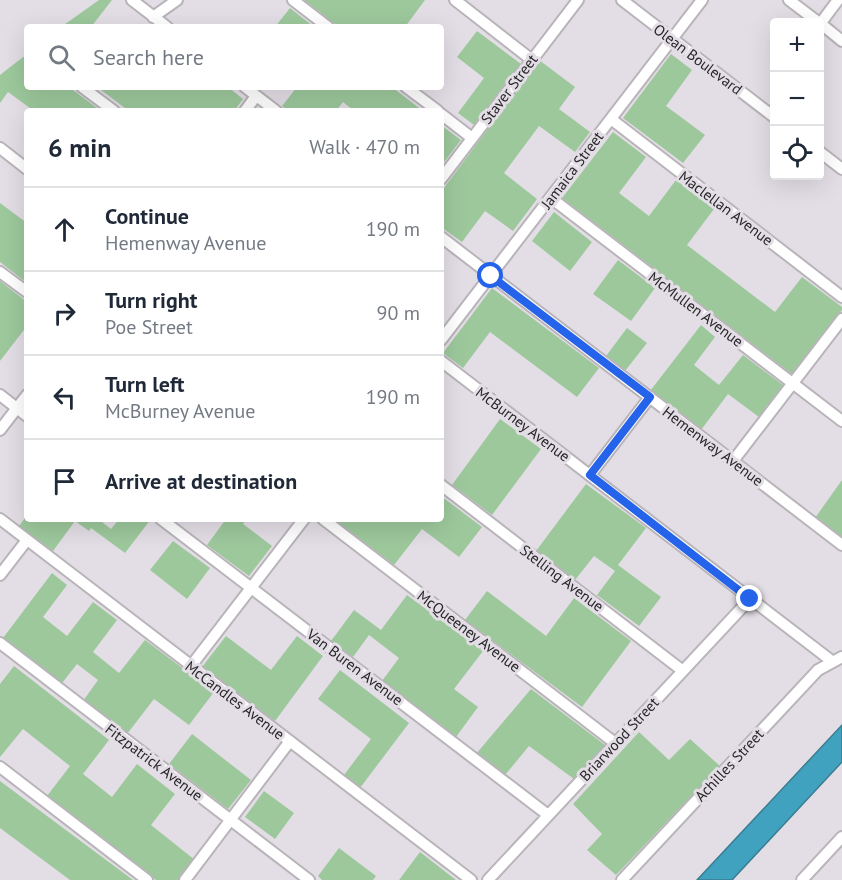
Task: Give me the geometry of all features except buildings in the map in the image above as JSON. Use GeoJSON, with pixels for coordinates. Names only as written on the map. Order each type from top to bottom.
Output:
{"type":"FeatureCollection","features":[{"type":"Feature","properties":{"kind":"street"},"geometry":{"type":"LineString","coordinates":[[132,0],[162,24]]}},
{"type":"Feature","properties":{"kind":"street"},"geometry":{"type":"LineString","coordinates":[[153,17],[177,0]]}},
{"type":"Feature","properties":{"kind":"street"},"geometry":{"type":"LineString","coordinates":[[293,0],[324,24]]}},
{"type":"Feature","properties":{"kind":"street"},"geometry":{"type":"LineString","coordinates":[[455,0],[532,60]]}},
{"type":"Feature","properties":{"kind":"street","name":"Staver Street"},"geometry":{"type":"LineString","coordinates":[[444,175],[578,0]]}},
{"type":"Feature","properties":{"kind":"street","name":"Olean Boulevard"},"geometry":{"type":"LineString","coordinates":[[622,0],[770,114]]}},
{"type":"Feature","properties":{"kind":"street","name":"Jamaica Street"},"geometry":{"type":"LineString","coordinates":[[444,336],[702,0]]}},
{"type":"Feature","properties":{"kind":"street"},"geometry":{"type":"LineString","coordinates":[[789,0],[812,18]]}},
{"type":"Feature","properties":{"kind":"street"},"geometry":{"type":"LineString","coordinates":[[823,18],[838,0]]}},
{"type":"Feature","properties":{"kind":"street"},"geometry":{"type":"LineString","coordinates":[[824,27],[842,41]]}},
{"type":"Feature","properties":{"kind":"street"},"geometry":{"type":"LineString","coordinates":[[86,90],[110,108]]}},
{"type":"Feature","properties":{"kind":"street"},"geometry":{"type":"LineString","coordinates":[[249,90],[272,108]]}},
{"type":"Feature","properties":{"kind":"street"},"geometry":{"type":"LineString","coordinates":[[410,90],[434,108]]}},
{"type":"Feature","properties":{"kind":"street"},"geometry":{"type":"LineString","coordinates":[[247,108],[256,96]]}},
{"type":"Feature","properties":{"kind":"street"},"geometry":{"type":"LineString","coordinates":[[444,116],[472,138]]}},
{"type":"Feature","properties":{"kind":"street","name":"Maclellan Avenue"},"geometry":{"type":"LineString","coordinates":[[610,119],[842,297]]}},
{"type":"Feature","properties":{"kind":"street"},"geometry":{"type":"LineString","coordinates":[[0,148],[24,166]]}},
{"type":"Feature","properties":{"kind":"street"},"geometry":{"type":"LineString","coordinates":[[824,156],[842,169]]}},
{"type":"Feature","properties":{"kind":"street","name":"McMullen Avenue"},"geometry":{"type":"LineString","coordinates":[[551,198],[842,421]]}},
{"type":"Feature","properties":{"kind":"street","name":"Hemenway Avenue"},"geometry":{"type":"LineString","coordinates":[[444,239],[842,545]]}},
{"type":"Feature","properties":{"kind":"street"},"geometry":{"type":"LineString","coordinates":[[0,272],[24,290]]}},
{"type":"Feature","properties":{"kind":"street"},"geometry":{"type":"LineString","coordinates":[[733,461],[842,319]]}},
{"type":"Feature","properties":{"kind":"street","name":"McBurney Avenue"},"geometry":{"type":"LineString","coordinates":[[444,363],[750,599],[837,659]]}},
{"type":"Feature","properties":{"kind":"street"},"geometry":{"type":"LineString","coordinates":[[0,395],[24,414]]}},
{"type":"Feature","properties":{"kind":"street"},"geometry":{"type":"LineString","coordinates":[[590,475],[650,397]]}},
{"type":"Feature","properties":{"kind":"street"},"geometry":{"type":"LineString","coordinates":[[0,430],[24,399]]}},
{"type":"Feature","properties":{"kind":"street","name":"Stelling Avenue"},"geometry":{"type":"LineString","coordinates":[[444,487],[683,671]]}},
{"type":"Feature","properties":{"kind":"street","name":"McCandles Avenue"},"geometry":{"type":"LineString","coordinates":[[0,519],[471,880]]}},
{"type":"Feature","properties":{"kind":"street","name":"Van Buren Avenue"},"geometry":{"type":"LineString","coordinates":[[165,522],[548,815]]}},
{"type":"Feature","properties":{"kind":"street"},"geometry":{"type":"LineString","coordinates":[[191,666],[302,522]]}},
{"type":"Feature","properties":{"kind":"street","name":"McQueeney Avenue"},"geometry":{"type":"LineString","coordinates":[[327,522],[615,743]]}},
{"type":"Feature","properties":{"kind":"street"},"geometry":{"type":"LineString","coordinates":[[0,575],[27,540]]}},
{"type":"Feature","properties":{"kind":"street","name":"Briarwood Street"},"geometry":{"type":"LineString","coordinates":[[488,880],[750,599]]}},
{"type":"Feature","properties":{"kind":"street","name":"Fitzpatrick Avenue"},"geometry":{"type":"LineString","coordinates":[[0,643],[309,880]]}},
{"type":"Feature","properties":{"kind":"street","name":"Achilles Street"},"geometry":{"type":"LineString","coordinates":[[622,880],[818,670],[837,659]]}},
{"type":"Feature","properties":{"kind":"street"},"geometry":{"type":"LineString","coordinates":[[185,880],[290,741]]}},
{"type":"Feature","properties":{"kind":"street"},"geometry":{"type":"LineString","coordinates":[[0,767],[147,880]]}},
{"type":"Feature","properties":{"kind":"street"},"geometry":{"type":"LineString","coordinates":[[805,879],[842,837]]}},
{"type":"Feature","properties":{"kind":"green space"},"geometry":{"type":"Polygon","coordinates":[[[99,0],[112,0],[93,24],[65,24],[99,0]]]}},
{"type":"Feature","properties":{"kind":"green space"},"geometry":{"type":"Polygon","coordinates":[[[304,0],[425,0],[407,24],[335,24],[304,0]]]}},
{"type":"Feature","properties":{"kind":"green space"},"geometry":{"type":"Polygon","coordinates":[[[290,8],[310,24],[277,24],[290,8]]]}},
{"type":"Feature","properties":{"kind":"green space"},"geometry":{"type":"Polygon","coordinates":[[[477,31],[521,64],[474,125],[458,113],[484,78],[457,57],[477,31]]]}},
{"type":"Feature","properties":{"kind":"green space"},"geometry":{"type":"Polygon","coordinates":[[[671,54],[692,70],[666,106],[705,135],[683,163],[623,118],[671,54]]]}},
{"type":"Feature","properties":{"kind":"green space"},"geometry":{"type":"Polygon","coordinates":[[[24,56],[24,90],[73,90],[97,108],[30,108],[8,92],[0,103],[0,75],[24,56]]]}},
{"type":"Feature","properties":{"kind":"green space"},"geometry":{"type":"Polygon","coordinates":[[[539,60],[575,87],[559,109],[590,132],[575,152],[539,126],[504,173],[537,199],[513,231],[485,211],[462,242],[444,229],[444,188],[539,60]]]}},
{"type":"Feature","properties":{"kind":"green space"},"geometry":{"type":"Polygon","coordinates":[[[101,90],[232,90],[243,99],[236,108],[125,108],[101,90]]]}},
{"type":"Feature","properties":{"kind":"green space"},"geometry":{"type":"Polygon","coordinates":[[[295,90],[396,90],[419,108],[350,108],[343,102],[338,108],[284,108],[282,106],[295,90]]]}},
{"type":"Feature","properties":{"kind":"green space"},"geometry":{"type":"Polygon","coordinates":[[[444,127],[461,140],[444,162],[444,127]]]}},
{"type":"Feature","properties":{"kind":"green space"},"geometry":{"type":"Polygon","coordinates":[[[613,132],[646,157],[619,193],[649,216],[676,180],[714,209],[687,245],[775,312],[802,277],[842,307],[793,375],[562,198],[613,132]]]}},
{"type":"Feature","properties":{"kind":"green space"},"geometry":{"type":"Polygon","coordinates":[[[0,203],[24,221],[24,281],[0,262],[0,203]]]}},
{"type":"Feature","properties":{"kind":"green space"},"geometry":{"type":"Polygon","coordinates":[[[554,212],[592,242],[570,271],[532,241],[554,212]]]}},
{"type":"Feature","properties":{"kind":"green space"},"geometry":{"type":"Polygon","coordinates":[[[618,260],[655,288],[631,321],[593,294],[618,260]]]}},
{"type":"Feature","properties":{"kind":"green space"},"geometry":{"type":"Polygon","coordinates":[[[0,281],[24,300],[24,330],[0,361],[0,281]]]}},
{"type":"Feature","properties":{"kind":"green space"},"geometry":{"type":"Polygon","coordinates":[[[492,288],[599,368],[577,397],[490,332],[463,368],[444,352],[492,288]]]}},
{"type":"Feature","properties":{"kind":"green space"},"geometry":{"type":"Polygon","coordinates":[[[701,325],[715,337],[694,365],[719,385],[743,355],[783,385],[759,417],[728,394],[701,430],[650,391],[701,325]]]}},
{"type":"Feature","properties":{"kind":"green space"},"geometry":{"type":"Polygon","coordinates":[[[627,328],[647,343],[625,371],[606,356],[627,328]]]}},
{"type":"Feature","properties":{"kind":"green space"},"geometry":{"type":"Polygon","coordinates":[[[500,419],[541,449],[492,515],[452,485],[500,419]]]}},
{"type":"Feature","properties":{"kind":"green space"},"geometry":{"type":"Polygon","coordinates":[[[842,480],[842,538],[815,518],[842,480]]]}},
{"type":"Feature","properties":{"kind":"green space"},"geometry":{"type":"Polygon","coordinates":[[[586,484],[646,528],[618,565],[661,597],[639,626],[597,595],[615,571],[594,556],[575,580],[536,551],[586,484]]]}},
{"type":"Feature","properties":{"kind":"green space"},"geometry":{"type":"Polygon","coordinates":[[[444,498],[482,527],[459,557],[422,529],[394,565],[338,522],[444,522],[444,498]]]}},
{"type":"Feature","properties":{"kind":"green space"},"geometry":{"type":"Polygon","coordinates":[[[24,519],[24,522],[74,522],[53,551],[19,526],[24,519]]]}},
{"type":"Feature","properties":{"kind":"green space"},"geometry":{"type":"Polygon","coordinates":[[[76,522],[102,522],[111,529],[117,522],[149,522],[125,553],[91,528],[89,531],[76,522]]]}},
{"type":"Feature","properties":{"kind":"green space"},"geometry":{"type":"Polygon","coordinates":[[[224,522],[245,522],[243,524],[272,546],[249,576],[207,545],[224,522]]]}},
{"type":"Feature","properties":{"kind":"green space"},"geometry":{"type":"Polygon","coordinates":[[[173,541],[210,568],[187,599],[150,570],[173,541]]]}},
{"type":"Feature","properties":{"kind":"green space"},"geometry":{"type":"Polygon","coordinates":[[[52,573],[67,585],[43,617],[67,636],[93,602],[117,620],[93,652],[119,673],[145,640],[214,692],[189,725],[154,699],[127,734],[83,701],[98,680],[77,664],[62,683],[3,638],[52,573]]]}},
{"type":"Feature","properties":{"kind":"green space"},"geometry":{"type":"Polygon","coordinates":[[[487,591],[546,636],[574,598],[631,641],[582,707],[465,620],[487,591]]]}},
{"type":"Feature","properties":{"kind":"green space"},"geometry":{"type":"Polygon","coordinates":[[[407,595],[483,651],[454,689],[478,707],[456,737],[382,681],[399,658],[369,635],[353,657],[331,641],[354,610],[381,630],[407,595]]]}},
{"type":"Feature","properties":{"kind":"green space"},"geometry":{"type":"Polygon","coordinates":[[[226,636],[271,670],[297,636],[323,656],[275,721],[202,667],[226,636]]]}},
{"type":"Feature","properties":{"kind":"green space"},"geometry":{"type":"Polygon","coordinates":[[[14,666],[109,740],[83,774],[112,797],[137,764],[175,794],[151,825],[195,860],[179,880],[156,880],[47,796],[70,766],[23,729],[0,757],[0,684],[14,666]]]}},
{"type":"Feature","properties":{"kind":"green space"},"geometry":{"type":"Polygon","coordinates":[[[340,670],[409,723],[360,788],[344,775],[371,739],[318,699],[340,670]]]}},
{"type":"Feature","properties":{"kind":"green space"},"geometry":{"type":"Polygon","coordinates":[[[531,689],[605,745],[574,779],[529,746],[505,775],[476,754],[531,689]]]}},
{"type":"Feature","properties":{"kind":"green space"},"geometry":{"type":"Polygon","coordinates":[[[639,732],[669,760],[690,739],[720,766],[616,875],[587,850],[602,834],[573,804],[639,732]]]}},
{"type":"Feature","properties":{"kind":"green space"},"geometry":{"type":"Polygon","coordinates":[[[192,734],[251,780],[228,809],[169,764],[192,734]]]}},
{"type":"Feature","properties":{"kind":"green space"},"geometry":{"type":"Polygon","coordinates":[[[0,781],[133,880],[70,880],[0,828],[0,781]]]}},
{"type":"Feature","properties":{"kind":"green space"},"geometry":{"type":"Polygon","coordinates":[[[264,791],[294,813],[275,839],[245,817],[264,791]]]}},
{"type":"Feature","properties":{"kind":"green space"},"geometry":{"type":"Polygon","coordinates":[[[339,848],[376,876],[373,880],[322,880],[318,876],[339,848]]]}},
{"type":"Feature","properties":{"kind":"green space"},"geometry":{"type":"Polygon","coordinates":[[[420,852],[456,880],[399,880],[420,852]]]}},
{"type":"Feature","properties":{"kind":"water"},"geometry":{"type":"Polygon","coordinates":[[[842,725],[842,762],[732,880],[697,880],[842,725]]]}},
{"type":"Feature","properties":{"kind":"route"},"geometry":{"type":"LineString","coordinates":[[491,276],[650,397],[590,475],[750,599]]}}]}
